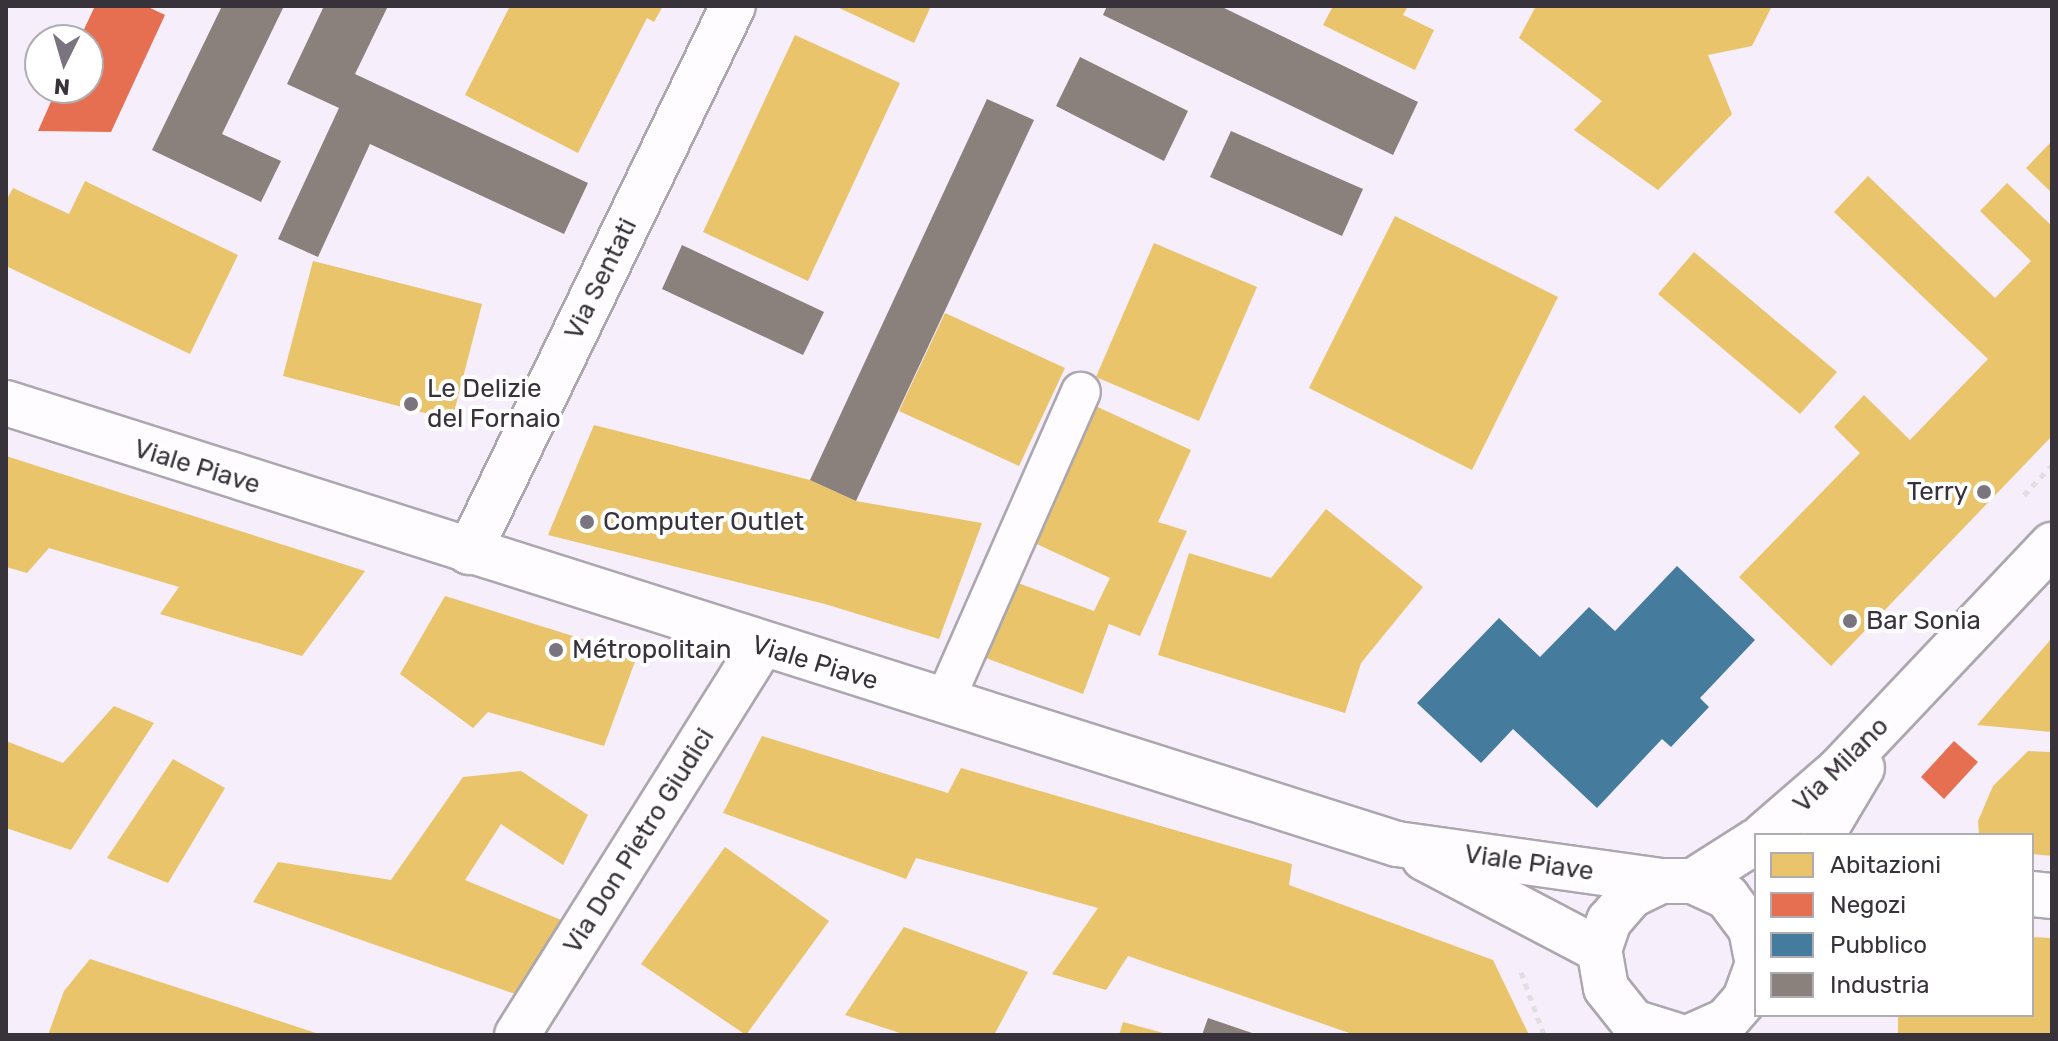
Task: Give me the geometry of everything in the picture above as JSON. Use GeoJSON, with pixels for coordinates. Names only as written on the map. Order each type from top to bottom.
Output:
{"type":"FeatureCollection","features":[{"type":"Feature","properties":{"kind":"street","name":"Via Sentati"},"geometry":{"type":"LineString","coordinates":[[469,552],[733,6]]}},
{"type":"Feature","properties":{"kind":"street","name":"Viale Piave"},"geometry":{"type":"LineString","coordinates":[[15,401],[761,646],[1397,844],[1677,881],[1727,897],[1751,929],[1754,945]]}},
{"type":"Feature","properties":{"kind":"street","name":"Via Milano"},"geometry":{"type":"LineString","coordinates":[[1766,833],[1829,779],[2052,545]]}},
{"type":"Feature","properties":{"kind":"street","name":"Via Don Pietro Giudici"},"geometry":{"type":"LineString","coordinates":[[517,1035],[761,646]]}},
{"type":"Feature","properties":{"kind":"street","name":"Via Milano"},"geometry":{"type":"LineString","coordinates":[[1823,833],[1915,692]]}},
{"type":"Feature","properties":{"kind":"street"},"geometry":{"type":"LineString","coordinates":[[1675,1035],[1662,1035],[1618,1024],[1606,988],[1599,950],[1609,921],[1632,895],[1677,881],[1754,842]]}},
{"type":"Feature","properties":{"kind":"street","name":"Viale Piave"},"geometry":{"type":"LineString","coordinates":[[1397,844],[1599,950]]}},
{"type":"Feature","properties":{"kind":"street"},"geometry":{"type":"LineString","coordinates":[[1694,1035],[1726,1021],[1745,999],[1754,974]]}},
{"type":"Feature","properties":{"kind":"lane"},"geometry":{"type":"LineString","coordinates":[[944,702],[1081,392]]}},
{"type":"Feature","properties":{"kind":"path"},"geometry":{"type":"LineString","coordinates":[[2020,500],[2052,465]]}},
{"type":"Feature","properties":{"kind":"path"},"geometry":{"type":"LineString","coordinates":[[1496,896],[1485,934],[1515,957],[1544,1035]]}},
{"type":"Feature","properties":{"kind":"building: Abitazioni"},"geometry":{"type":"Polygon","coordinates":[[[510,6],[663,6],[654,22],[647,18],[578,153],[465,95],[510,6]]]}},
{"type":"Feature","properties":{"kind":"building: Abitazioni"},"geometry":{"type":"Polygon","coordinates":[[[835,6],[931,6],[914,43],[835,6]]]}},
{"type":"Feature","properties":{"kind":"building: Abitazioni"},"geometry":{"type":"Polygon","coordinates":[[[1333,6],[1408,6],[1403,15],[1434,30],[1415,70],[1323,25],[1333,6]]]}},
{"type":"Feature","properties":{"kind":"building: Abitazioni"},"geometry":{"type":"Polygon","coordinates":[[[1536,6],[1772,6],[1752,46],[1708,55],[1732,114],[1658,190],[1574,130],[1602,101],[1519,38],[1536,6]]]}},
{"type":"Feature","properties":{"kind":"building: Abitazioni"},"geometry":{"type":"Polygon","coordinates":[[[795,35],[900,83],[808,281],[703,232],[795,35]]]}},
{"type":"Feature","properties":{"kind":"building: Abitazioni"},"geometry":{"type":"Polygon","coordinates":[[[2052,141],[2052,193],[2026,168],[2052,141]]]}},
{"type":"Feature","properties":{"kind":"building: Abitazioni"},"geometry":{"type":"Polygon","coordinates":[[[1868,176],[1995,298],[2031,261],[1980,211],[2007,183],[2052,226],[2052,436],[1831,666],[1739,577],[1860,453],[1834,427],[1864,395],[1910,440],[1988,359],[1834,212],[1868,176]]]}},
{"type":"Feature","properties":{"kind":"building: Abitazioni"},"geometry":{"type":"Polygon","coordinates":[[[85,181],[238,255],[190,354],[6,266],[6,201],[13,188],[69,214],[85,181]]]}},
{"type":"Feature","properties":{"kind":"building: Abitazioni"},"geometry":{"type":"Polygon","coordinates":[[[1395,216],[1558,297],[1472,470],[1309,388],[1395,216]]]}},
{"type":"Feature","properties":{"kind":"building: Abitazioni"},"geometry":{"type":"Polygon","coordinates":[[[1154,243],[1257,287],[1199,421],[1096,377],[1154,243]]]}},
{"type":"Feature","properties":{"kind":"building: Abitazioni"},"geometry":{"type":"Polygon","coordinates":[[[1694,252],[1837,372],[1800,414],[1658,294],[1694,252]]]}},
{"type":"Feature","properties":{"kind":"building: Abitazioni"},"geometry":{"type":"Polygon","coordinates":[[[313,261],[482,304],[452,420],[283,376],[313,261]]]}},
{"type":"Feature","properties":{"kind":"building: Abitazioni"},"geometry":{"type":"Polygon","coordinates":[[[945,313],[1065,368],[1019,466],[899,411],[945,313]]]}},
{"type":"Feature","properties":{"kind":"building: Abitazioni"},"geometry":{"type":"Polygon","coordinates":[[[1091,404],[1191,450],[1158,522],[1187,531],[1140,636],[1109,624],[1083,694],[986,658],[1015,582],[1094,611],[1110,578],[1028,540],[1091,404]]]}},
{"type":"Feature","properties":{"kind":"building: Abitazioni"},"geometry":{"type":"Polygon","coordinates":[[[594,425],[810,480],[856,501],[982,523],[939,639],[825,604],[548,535],[594,425]]]}},
{"type":"Feature","properties":{"kind":"building: Abitazioni"},"geometry":{"type":"Polygon","coordinates":[[[6,456],[365,571],[302,656],[160,614],[179,587],[49,548],[27,573],[6,567],[6,456]]]}},
{"type":"Feature","properties":{"kind":"building: Abitazioni"},"geometry":{"type":"Polygon","coordinates":[[[1326,509],[1423,587],[1361,663],[1345,713],[1158,655],[1189,553],[1271,578],[1326,509]]]}},
{"type":"Feature","properties":{"kind":"building: Abitazioni"},"geometry":{"type":"Polygon","coordinates":[[[445,596],[637,656],[604,746],[488,712],[473,728],[400,674],[445,596]]]}},
{"type":"Feature","properties":{"kind":"building: Abitazioni"},"geometry":{"type":"Polygon","coordinates":[[[2052,638],[2052,732],[1977,725],[2052,638]]]}},
{"type":"Feature","properties":{"kind":"building: Abitazioni"},"geometry":{"type":"Polygon","coordinates":[[[114,706],[154,723],[71,850],[6,828],[6,741],[63,763],[114,706]]]}},
{"type":"Feature","properties":{"kind":"building: Abitazioni"},"geometry":{"type":"Polygon","coordinates":[[[762,736],[948,793],[961,768],[1292,864],[1289,885],[1493,960],[1529,1035],[1355,1035],[1128,956],[1106,990],[1052,974],[1098,908],[916,858],[906,879],[723,813],[762,736]]]}},
{"type":"Feature","properties":{"kind":"building: Abitazioni"},"geometry":{"type":"Polygon","coordinates":[[[2028,751],[2052,752],[2052,856],[2034,854],[2034,833],[1979,833],[1978,821],[1993,786],[2028,751]]]}},
{"type":"Feature","properties":{"kind":"building: Abitazioni"},"geometry":{"type":"Polygon","coordinates":[[[173,759],[225,788],[168,883],[107,858],[173,759]]]}},
{"type":"Feature","properties":{"kind":"building: Abitazioni"},"geometry":{"type":"Polygon","coordinates":[[[521,771],[588,815],[563,865],[501,824],[465,880],[566,922],[518,995],[253,902],[278,862],[391,880],[463,777],[521,771]]]}},
{"type":"Feature","properties":{"kind":"building: Abitazioni"},"geometry":{"type":"Polygon","coordinates":[[[725,847],[829,921],[746,1035],[641,964],[725,847]]]}},
{"type":"Feature","properties":{"kind":"building: Abitazioni"},"geometry":{"type":"Polygon","coordinates":[[[904,927],[1028,972],[994,1035],[906,1035],[845,1015],[904,927]]]}},
{"type":"Feature","properties":{"kind":"building: Abitazioni"},"geometry":{"type":"Polygon","coordinates":[[[2034,937],[2052,938],[2052,1035],[1898,1035],[1898,1017],[2034,1017],[2034,937]]]}},
{"type":"Feature","properties":{"kind":"building: Abitazioni"},"geometry":{"type":"Polygon","coordinates":[[[90,959],[319,1035],[48,1035],[64,991],[90,959]]]}},
{"type":"Feature","properties":{"kind":"building: Abitazioni"},"geometry":{"type":"Polygon","coordinates":[[[1123,1022],[1167,1034],[1167,1035],[1119,1035],[1123,1022]]]}},
{"type":"Feature","properties":{"kind":"building: Negozi"},"geometry":{"type":"Polygon","coordinates":[[[95,6],[146,6],[165,15],[111,132],[38,131],[50,104],[104,104],[104,24],[87,24],[95,6]]]}},
{"type":"Feature","properties":{"kind":"building: Negozi"},"geometry":{"type":"Polygon","coordinates":[[[1954,741],[1978,762],[1944,799],[1921,777],[1954,741]]]}},
{"type":"Feature","properties":{"kind":"building: Pubblico"},"geometry":{"type":"Polygon","coordinates":[[[1677,566],[1755,640],[1700,698],[1709,707],[1671,747],[1662,739],[1597,808],[1513,729],[1481,763],[1417,703],[1499,618],[1540,657],[1589,607],[1615,631],[1677,566]]]}},
{"type":"Feature","properties":{"kind":"building: Industria"},"geometry":{"type":"Polygon","coordinates":[[[222,6],[284,6],[222,134],[281,161],[261,202],[152,150],[222,6]]]}},
{"type":"Feature","properties":{"kind":"building: Industria"},"geometry":{"type":"Polygon","coordinates":[[[324,6],[388,6],[355,74],[588,183],[564,234],[370,144],[318,257],[278,239],[339,108],[287,84],[324,6]]]}},
{"type":"Feature","properties":{"kind":"building: Industria"},"geometry":{"type":"Polygon","coordinates":[[[1107,6],[1220,6],[1418,102],[1393,155],[1103,15],[1107,6]]]}},
{"type":"Feature","properties":{"kind":"building: Industria"},"geometry":{"type":"Polygon","coordinates":[[[1080,57],[1188,111],[1164,161],[1056,106],[1080,57]]]}},
{"type":"Feature","properties":{"kind":"building: Industria"},"geometry":{"type":"Polygon","coordinates":[[[987,99],[1034,120],[856,501],[810,480],[987,99]]]}},
{"type":"Feature","properties":{"kind":"building: Industria"},"geometry":{"type":"Polygon","coordinates":[[[1231,131],[1363,189],[1342,236],[1210,177],[1231,131]]]}},
{"type":"Feature","properties":{"kind":"building: Industria"},"geometry":{"type":"Polygon","coordinates":[[[682,245],[824,312],[803,355],[662,289],[682,245]]]}},
{"type":"Feature","properties":{"kind":"building: Industria"},"geometry":{"type":"Polygon","coordinates":[[[1208,1018],[1255,1034],[1255,1035],[1202,1035],[1208,1018]]]}},
{"type":"Feature","properties":{"kind":"place","name":"Le Delizie del Fornaio"},"geometry":{"type":"Point","coordinates":[411,404]}},
{"type":"Feature","properties":{"kind":"place","name":"Terry"},"geometry":{"type":"Point","coordinates":[1984,492]}},
{"type":"Feature","properties":{"kind":"place","name":"Computer Outlet"},"geometry":{"type":"Point","coordinates":[587,522]}},
{"type":"Feature","properties":{"kind":"place","name":"Bar Sonia"},"geometry":{"type":"Point","coordinates":[1850,621]}},
{"type":"Feature","properties":{"kind":"place","name":"Métropolitain"},"geometry":{"type":"Point","coordinates":[556,650]}}]}
